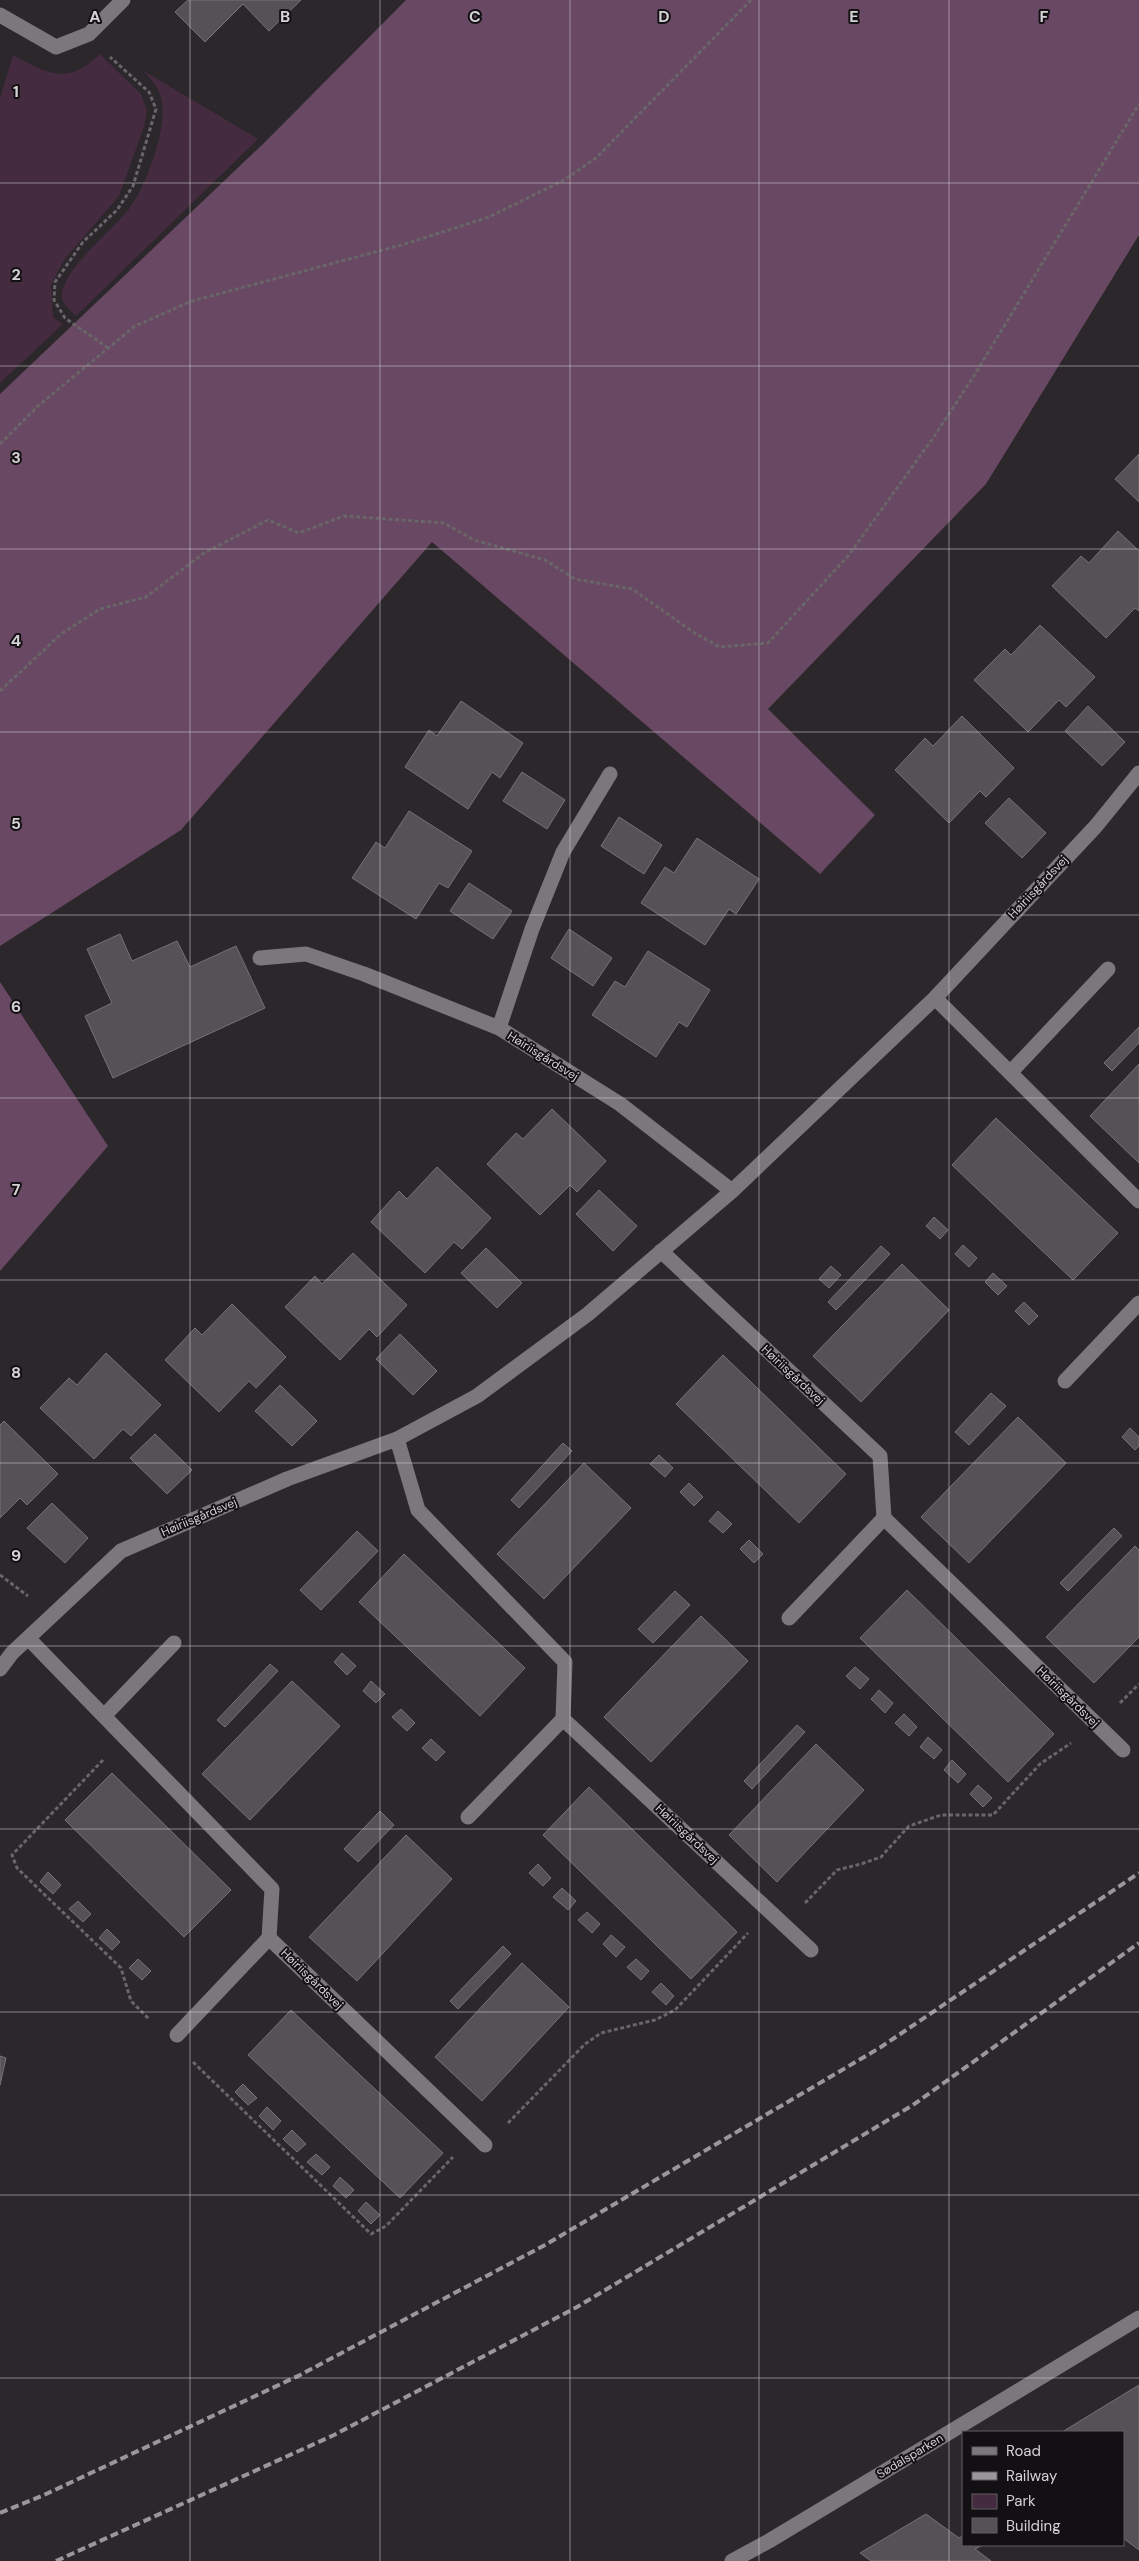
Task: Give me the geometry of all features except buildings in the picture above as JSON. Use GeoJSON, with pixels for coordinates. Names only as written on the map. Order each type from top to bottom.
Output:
{"type":"FeatureCollection","features":[{"type":"Feature","properties":{"kind":"street"},"geometry":{"type":"LineString","coordinates":[[0,16],[56,47],[89,34],[124,0]]}},
{"type":"Feature","properties":{"kind":"street","name":"Høiriisgårdsvej"},"geometry":{"type":"LineString","coordinates":[[499,1028],[532,929],[563,852],[610,774]]}},
{"type":"Feature","properties":{"kind":"street","name":"Høiriisgårdsvej"},"geometry":{"type":"LineString","coordinates":[[0,1669],[12,1652],[121,1551],[286,1479],[397,1439],[477,1396],[588,1314],[732,1191],[935,998],[1096,826],[1139,774]]}},
{"type":"Feature","properties":{"kind":"street","name":"Høiriisgårdsvej"},"geometry":{"type":"LineString","coordinates":[[260,958],[306,954],[364,974],[499,1028],[620,1104],[732,1191]]}},
{"type":"Feature","properties":{"kind":"street"},"geometry":{"type":"LineString","coordinates":[[1010,1073],[1108,969]]}},
{"type":"Feature","properties":{"kind":"street"},"geometry":{"type":"LineString","coordinates":[[935,998],[1139,1201]]}},
{"type":"Feature","properties":{"kind":"street","name":"Høiriisgårdsvej"},"geometry":{"type":"LineString","coordinates":[[661,1251],[880,1456],[884,1518],[1123,1750]]}},
{"type":"Feature","properties":{"kind":"street"},"geometry":{"type":"LineString","coordinates":[[1065,1381],[1139,1304]]}},
{"type":"Feature","properties":{"kind":"street"},"geometry":{"type":"LineString","coordinates":[[397,1439],[418,1510],[565,1662],[563,1719],[468,1818]]}},
{"type":"Feature","properties":{"kind":"street"},"geometry":{"type":"LineString","coordinates":[[789,1618],[884,1518]]}},
{"type":"Feature","properties":{"kind":"street"},"geometry":{"type":"LineString","coordinates":[[28,1638],[272,1889],[269,1938]]}},
{"type":"Feature","properties":{"kind":"street"},"geometry":{"type":"LineString","coordinates":[[104,1716],[174,1643]]}},
{"type":"Feature","properties":{"kind":"street","name":"Høiriisgårdsvej"},"geometry":{"type":"LineString","coordinates":[[563,1719],[811,1950]]}},
{"type":"Feature","properties":{"kind":"street","name":"Høiriisgårdsvej"},"geometry":{"type":"LineString","coordinates":[[177,2036],[269,1938],[485,2145]]}},
{"type":"Feature","properties":{"kind":"street","name":"Sødalsparken"},"geometry":{"type":"LineString","coordinates":[[732,2561],[769,2541],[1139,2318]]}},
{"type":"Feature","properties":{"kind":"path"},"geometry":{"type":"LineString","coordinates":[[0,444],[38,406],[135,326],[192,301],[405,244],[490,217],[564,180],[596,158],[750,0]]}},
{"type":"Feature","properties":{"kind":"path"},"geometry":{"type":"LineString","coordinates":[[89,34],[149,92],[156,110],[133,186],[117,210],[83,242],[55,282],[54,300],[65,318],[108,348]]}},
{"type":"Feature","properties":{"kind":"path"},"geometry":{"type":"LineString","coordinates":[[0,691],[61,634],[100,608],[146,597],[204,553],[268,520],[299,533],[344,516],[444,523],[474,540],[545,560],[575,579],[632,590],[696,634],[720,647],[768,643],[848,556],[933,438],[1139,104]]}},
{"type":"Feature","properties":{"kind":"path"},"geometry":{"type":"LineString","coordinates":[[784,1925],[836,1870],[881,1857],[909,1826],[941,1815],[993,1815],[1040,1764],[1098,1726],[1139,1684]]}},
{"type":"Feature","properties":{"kind":"path"},"geometry":{"type":"LineString","coordinates":[[485,2145],[586,2044],[601,2033],[655,2020],[675,2010],[769,1911]]}},
{"type":"Feature","properties":{"kind":"green space"},"geometry":{"type":"Polygon","coordinates":[[[100,54],[141,94],[147,111],[144,127],[119,196],[64,260],[51,285],[53,317],[63,324],[0,383],[0,98],[13,55],[37,67],[57,74],[77,70],[100,54]]]}},
{"type":"Feature","properties":{"kind":"green space"},"geometry":{"type":"Polygon","coordinates":[[[142,70],[258,139],[76,316],[63,302],[63,288],[77,264],[122,218],[136,199],[149,171],[159,139],[163,110],[161,98],[156,86],[142,70]]]}},
{"type":"Feature","properties":{"kind":"shaded area"},"geometry":{"type":"Polygon","coordinates":[[[406,0],[1139,0],[1139,235],[986,484],[768,709],[875,815],[820,874],[432,542],[181,830],[0,946],[0,394],[264,143],[406,0]]]}},
{"type":"Feature","properties":{"kind":"shaded area"},"geometry":{"type":"Polygon","coordinates":[[[0,982],[108,1146],[0,1271],[0,982]]]}},
{"type":"Feature","properties":{"kind":"railway"},"geometry":{"type":"LineString","coordinates":[[0,2513],[44,2495],[300,2375],[545,2245],[881,2047],[1139,1873]]}},
{"type":"Feature","properties":{"kind":"railway"},"geometry":{"type":"LineString","coordinates":[[56,2561],[334,2435],[577,2307],[913,2105],[1139,1943]]}}]}
